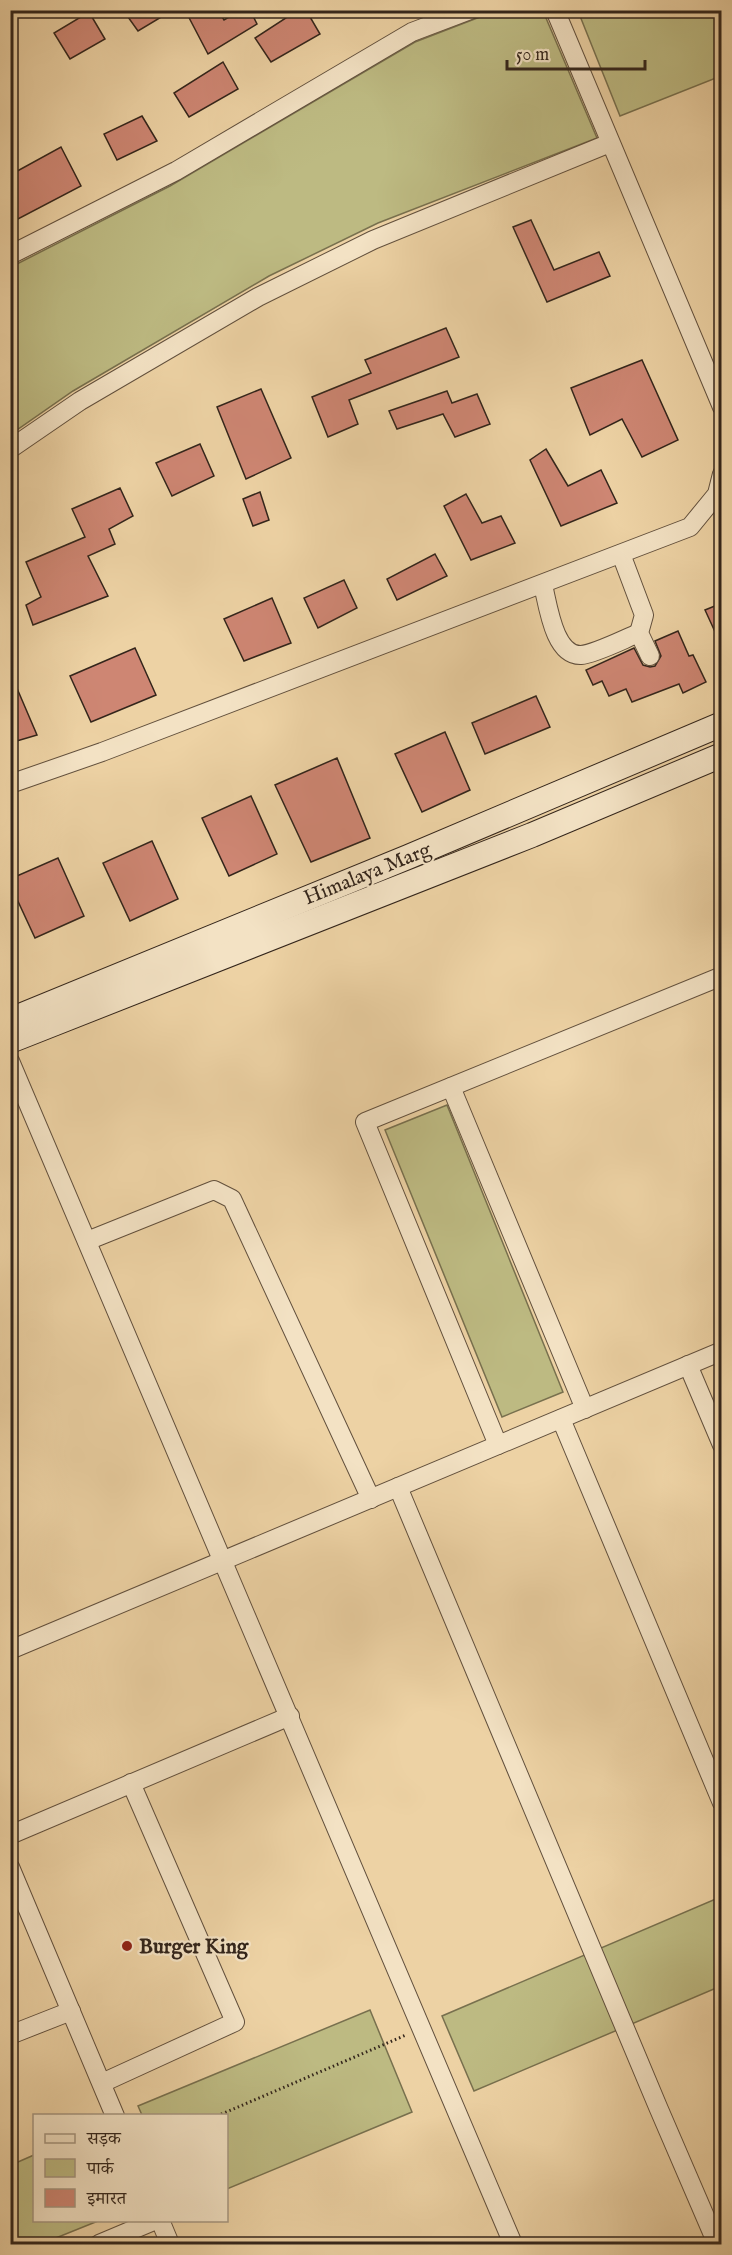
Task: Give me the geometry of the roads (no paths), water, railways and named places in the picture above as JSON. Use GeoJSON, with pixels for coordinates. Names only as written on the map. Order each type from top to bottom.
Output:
{"type":"FeatureCollection","features":[{"type":"Feature","properties":{"kind":"main road","name":"Himalaya Marg"},"geometry":{"type":"LineString","coordinates":[[10,1020],[722,724]]}},
{"type":"Feature","properties":{"kind":"main road","name":"Himalaya Marg"},"geometry":{"type":"LineString","coordinates":[[10,1041],[532,835],[722,755]]}},
{"type":"Feature","properties":{"kind":"street"},"geometry":{"type":"LineString","coordinates":[[10,255],[176,171],[412,33],[470,10]]}},
{"type":"Feature","properties":{"kind":"street"},"geometry":{"type":"LineString","coordinates":[[555,10],[722,407]]}},
{"type":"Feature","properties":{"kind":"street"},"geometry":{"type":"LineString","coordinates":[[10,449],[80,401],[258,297],[373,240],[610,143]]}},
{"type":"Feature","properties":{"kind":"street"},"geometry":{"type":"LineString","coordinates":[[10,784],[102,752],[690,527],[717,494],[722,474]]}},
{"type":"Feature","properties":{"kind":"street"},"geometry":{"type":"LineString","coordinates":[[621,554],[644,615],[639,633],[650,656]]}},
{"type":"Feature","properties":{"kind":"street"},"geometry":{"type":"LineString","coordinates":[[543,585],[561,646],[567,652],[583,655],[639,633]]}},
{"type":"Feature","properties":{"kind":"street"},"geometry":{"type":"LineString","coordinates":[[498,1445],[365,1122],[722,976]]}},
{"type":"Feature","properties":{"kind":"street"},"geometry":{"type":"LineString","coordinates":[[10,1060],[513,2244]]}},
{"type":"Feature","properties":{"kind":"street"},"geometry":{"type":"LineString","coordinates":[[451,1087],[585,1409]]}},
{"type":"Feature","properties":{"kind":"street"},"geometry":{"type":"LineString","coordinates":[[87,1241],[214,1190],[232,1199],[371,1499]]}},
{"type":"Feature","properties":{"kind":"street"},"geometry":{"type":"LineString","coordinates":[[10,1650],[722,1351]]}},
{"type":"Feature","properties":{"kind":"street"},"geometry":{"type":"LineString","coordinates":[[688,1365],[722,1445]]}},
{"type":"Feature","properties":{"kind":"street"},"geometry":{"type":"LineString","coordinates":[[561,1419],[722,1803]]}},
{"type":"Feature","properties":{"kind":"street"},"geometry":{"type":"LineString","coordinates":[[398,1487],[717,2244]]}},
{"type":"Feature","properties":{"kind":"street"},"geometry":{"type":"LineString","coordinates":[[10,1835],[290,1716]]}},
{"type":"Feature","properties":{"kind":"street"},"geometry":{"type":"LineString","coordinates":[[102,2084],[235,2022],[131,1784]]}},
{"type":"Feature","properties":{"kind":"street"},"geometry":{"type":"LineString","coordinates":[[10,1867],[115,2114]]}},
{"type":"Feature","properties":{"kind":"street"},"geometry":{"type":"LineString","coordinates":[[10,2035],[71,2011]]}},
{"type":"Feature","properties":{"kind":"street"},"geometry":{"type":"LineString","coordinates":[[99,2244],[153,2222]]}},
{"type":"Feature","properties":{"kind":"street"},"geometry":{"type":"LineString","coordinates":[[159,2222],[170,2244]]}},
{"type":"Feature","properties":{"kind":"place","name":"Burger King"},"geometry":{"type":"Point","coordinates":[127,1946]}}]}
